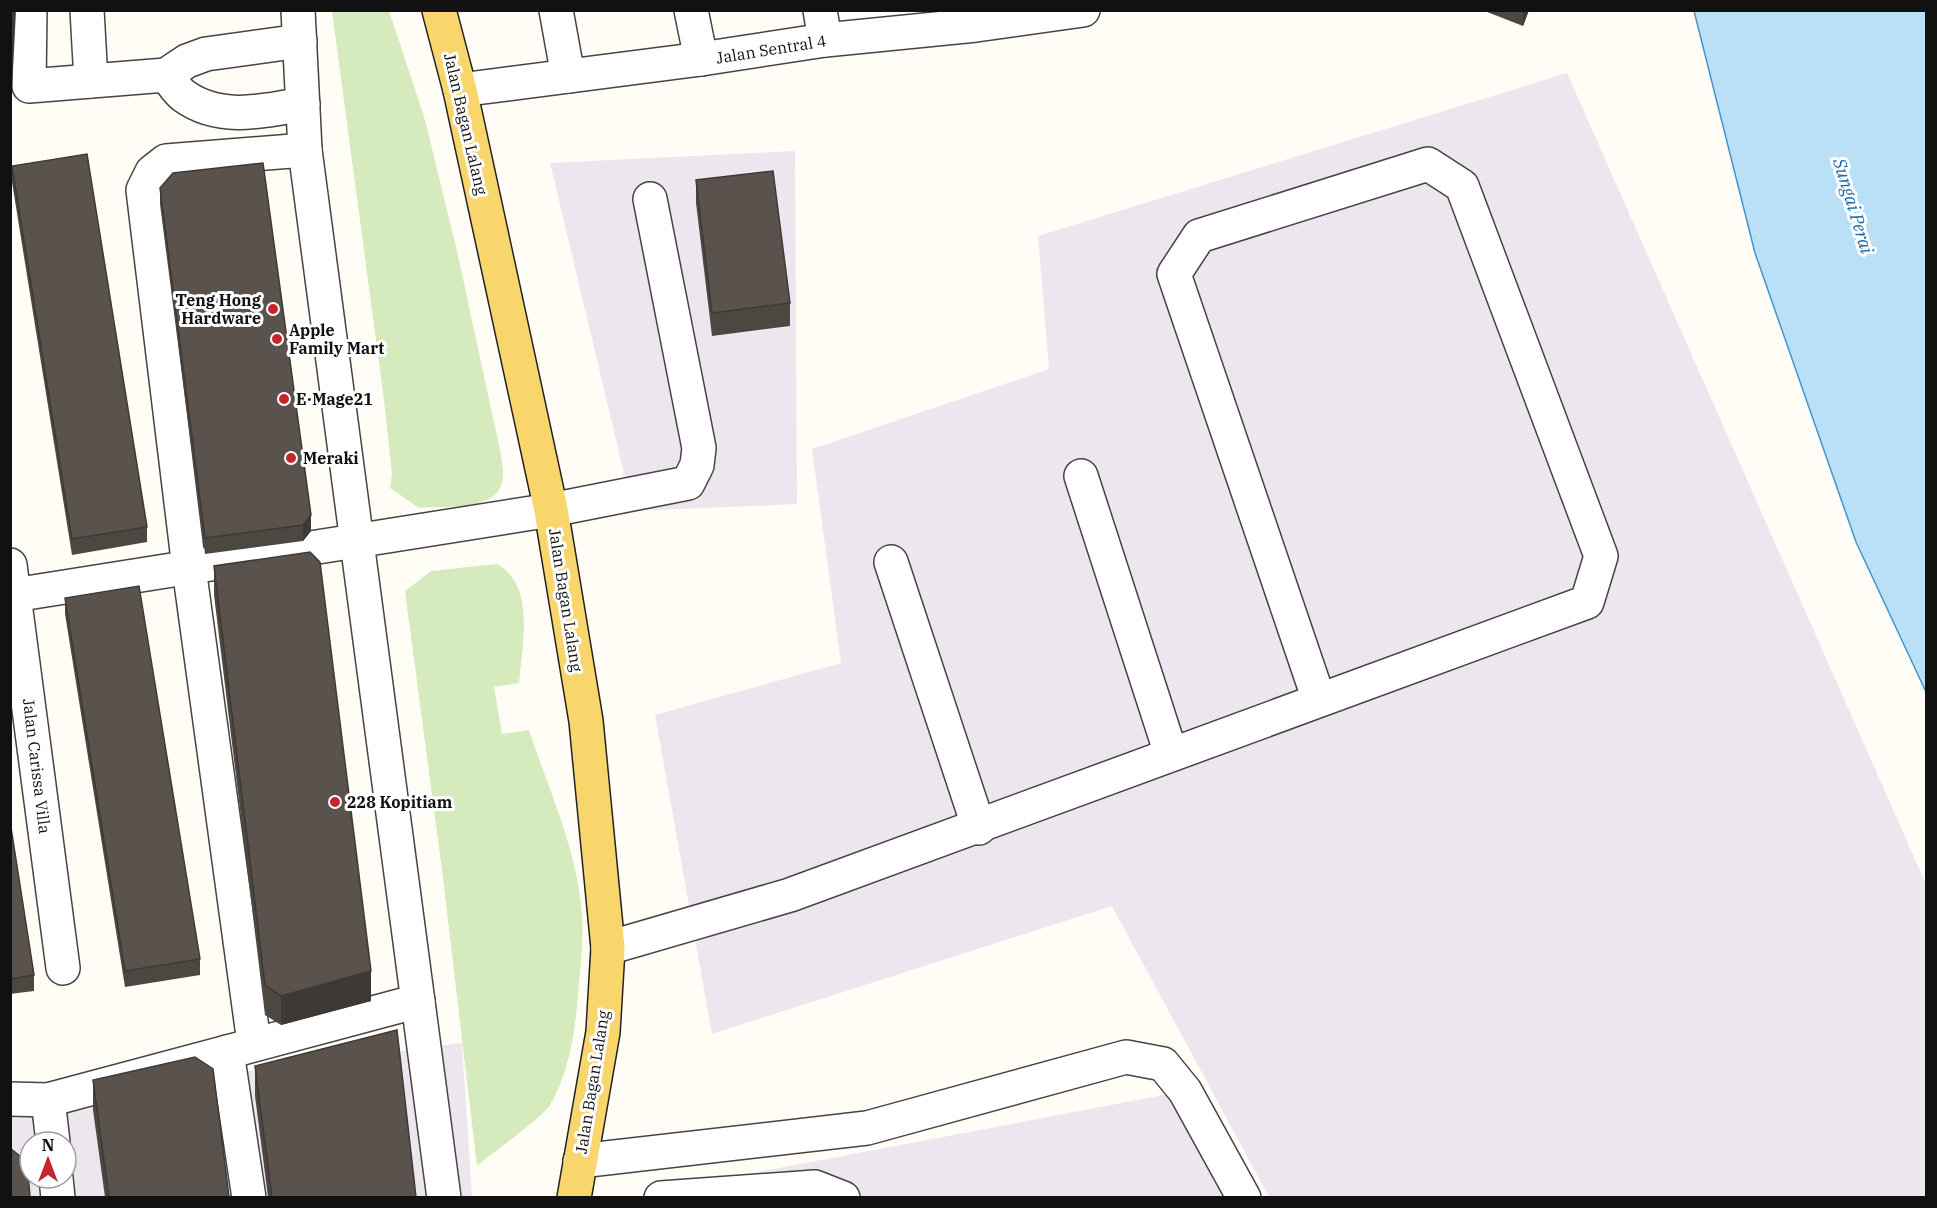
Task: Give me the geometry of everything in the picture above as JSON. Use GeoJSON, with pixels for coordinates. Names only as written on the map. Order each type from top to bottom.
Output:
{"type":"FeatureCollection","features":[{"type":"Feature","properties":{"kind":"main road","name":"Jalan Bagan Lalang"},"geometry":{"type":"LineString","coordinates":[[440,10],[460,90],[551,510],[586,721],[608,948],[603,1032],[574,1197]]}},
{"type":"Feature","properties":{"kind":"street"},"geometry":{"type":"LineString","coordinates":[[30,10],[28,86],[166,75],[187,61],[299,26],[305,150],[444,1197]]}},
{"type":"Feature","properties":{"kind":"street"},"geometry":{"type":"LineString","coordinates":[[87,10],[91,81]]}},
{"type":"Feature","properties":{"kind":"street"},"geometry":{"type":"LineString","coordinates":[[556,10],[568,76]]}},
{"type":"Feature","properties":{"kind":"street"},"geometry":{"type":"LineString","coordinates":[[691,10],[701,59]]}},
{"type":"Feature","properties":{"kind":"street","name":"Jalan Sentral 4"},"geometry":{"type":"LineString","coordinates":[[460,90],[701,59],[822,25],[1083,10]]}},
{"type":"Feature","properties":{"kind":"street"},"geometry":{"type":"LineString","coordinates":[[166,75],[184,96],[202,105],[229,113],[251,113],[303,104]]}},
{"type":"Feature","properties":{"kind":"street"},"geometry":{"type":"LineString","coordinates":[[249,1197],[240,1048],[189,568],[143,190],[152,172],[166,160],[305,150]]}},
{"type":"Feature","properties":{"kind":"street"},"geometry":{"type":"LineString","coordinates":[[608,948],[790,895],[979,828],[1171,754],[1319,700],[1587,602],[1601,556],[1462,186],[1428,164],[1199,236],[1174,274],[1319,700]]}},
{"type":"Feature","properties":{"kind":"street"},"geometry":{"type":"LineString","coordinates":[[12,580],[189,568],[551,510],[688,483],[697,465],[699,447],[651,199]]}},
{"type":"Feature","properties":{"kind":"street"},"geometry":{"type":"LineString","coordinates":[[1081,476],[1171,754]]}},
{"type":"Feature","properties":{"kind":"street"},"geometry":{"type":"LineString","coordinates":[[891,561],[979,828]]}},
{"type":"Feature","properties":{"kind":"street","name":"Jalan Carissa Villa"},"geometry":{"type":"LineString","coordinates":[[12,580],[63,968]]}},
{"type":"Feature","properties":{"kind":"street"},"geometry":{"type":"LineString","coordinates":[[10,1099],[48,1100],[418,1001]]}},
{"type":"Feature","properties":{"kind":"street"},"geometry":{"type":"LineString","coordinates":[[580,1161],[867,1128],[1126,1057],[1163,1064],[1185,1090],[1244,1197]]}},
{"type":"Feature","properties":{"kind":"street"},"geometry":{"type":"LineString","coordinates":[[48,1100],[52,1130]]}},
{"type":"Feature","properties":{"kind":"street"},"geometry":{"type":"LineString","coordinates":[[661,1197],[815,1187],[843,1197]]}},
{"type":"Feature","properties":{"kind":"shaded area"},"geometry":{"type":"Polygon","coordinates":[[[1567,73],[1926,884],[1926,1197],[1269,1197],[1112,906],[712,1034],[655,715],[841,663],[812,449],[1049,369],[1038,236],[1567,73]]]}},
{"type":"Feature","properties":{"kind":"shaded area"},"geometry":{"type":"Polygon","coordinates":[[[795,151],[797,504],[633,511],[550,163],[795,151]]]}},
{"type":"Feature","properties":{"kind":"shaded area"},"geometry":{"type":"Polygon","coordinates":[[[462,1043],[472,1197],[11,1198],[11,1097],[48,1098],[462,1043]]]}},
{"type":"Feature","properties":{"kind":"shaded area"},"geometry":{"type":"Polygon","coordinates":[[[1174,1093],[1227,1198],[748,1198],[748,1174],[1174,1093]]]}},
{"type":"Feature","properties":{"kind":"green space"},"geometry":{"type":"Polygon","coordinates":[[[332,11],[389,11],[425,120],[457,251],[500,450],[503,478],[500,489],[492,497],[482,502],[456,507],[419,508],[390,488],[392,474],[384,400],[332,11]]]}},
{"type":"Feature","properties":{"kind":"green space"},"geometry":{"type":"Polygon","coordinates":[[[497,564],[509,574],[517,586],[524,618],[519,683],[494,687],[502,734],[529,730],[561,820],[574,866],[582,914],[582,954],[573,1038],[557,1093],[538,1118],[477,1166],[443,878],[405,591],[431,571],[497,564]]]}},
{"type":"Feature","properties":{"kind":"water","name":"Sungai Perai"},"geometry":{"type":"Polygon","coordinates":[[[1694,11],[1926,11],[1926,692],[1856,542],[1755,253],[1694,11]]]}},
{"type":"Feature","properties":{"kind":"building"},"geometry":{"type":"Polygon","coordinates":[[[10,10],[13,10],[11,60],[10,60],[10,10]]]}},
{"type":"Feature","properties":{"kind":"building"},"geometry":{"type":"Polygon","coordinates":[[[87,154],[147,527],[72,539],[12,166],[87,154]]]}},
{"type":"Feature","properties":{"kind":"building"},"geometry":{"type":"Polygon","coordinates":[[[263,163],[311,515],[303,525],[205,538],[160,188],[173,173],[263,163]]]}},
{"type":"Feature","properties":{"kind":"building"},"geometry":{"type":"Polygon","coordinates":[[[773,171],[790,303],[712,313],[696,180],[773,171]]]}},
{"type":"Feature","properties":{"kind":"building"},"geometry":{"type":"Polygon","coordinates":[[[310,552],[320,562],[371,971],[281,996],[265,985],[214,566],[310,552]]]}},
{"type":"Feature","properties":{"kind":"building"},"geometry":{"type":"Polygon","coordinates":[[[139,586],[200,959],[125,971],[65,598],[139,586]]]}},
{"type":"Feature","properties":{"kind":"building"},"geometry":{"type":"Polygon","coordinates":[[[10,821],[34,975],[10,979],[10,821]]]}},
{"type":"Feature","properties":{"kind":"building"},"geometry":{"type":"Polygon","coordinates":[[[397,1030],[416,1197],[272,1197],[255,1066],[397,1030]]]}},
{"type":"Feature","properties":{"kind":"building"},"geometry":{"type":"Polygon","coordinates":[[[195,1057],[213,1069],[229,1197],[109,1197],[93,1080],[195,1057]]]}},
{"type":"Feature","properties":{"kind":"building"},"geometry":{"type":"Polygon","coordinates":[[[10,1148],[18,1155],[18,1190],[29,1190],[30,1197],[10,1197],[10,1148]]]}},
{"type":"Feature","properties":{"kind":"place","name":"Teng Hong Hardware"},"geometry":{"type":"Point","coordinates":[273,309]}},
{"type":"Feature","properties":{"kind":"place","name":"Apple Family Mart"},"geometry":{"type":"Point","coordinates":[277,339]}},
{"type":"Feature","properties":{"kind":"place","name":"E·Mage21"},"geometry":{"type":"Point","coordinates":[284,399]}},
{"type":"Feature","properties":{"kind":"place","name":"Meraki"},"geometry":{"type":"Point","coordinates":[291,458]}},
{"type":"Feature","properties":{"kind":"place","name":"228 Kopitiam"},"geometry":{"type":"Point","coordinates":[335,802]}}]}
